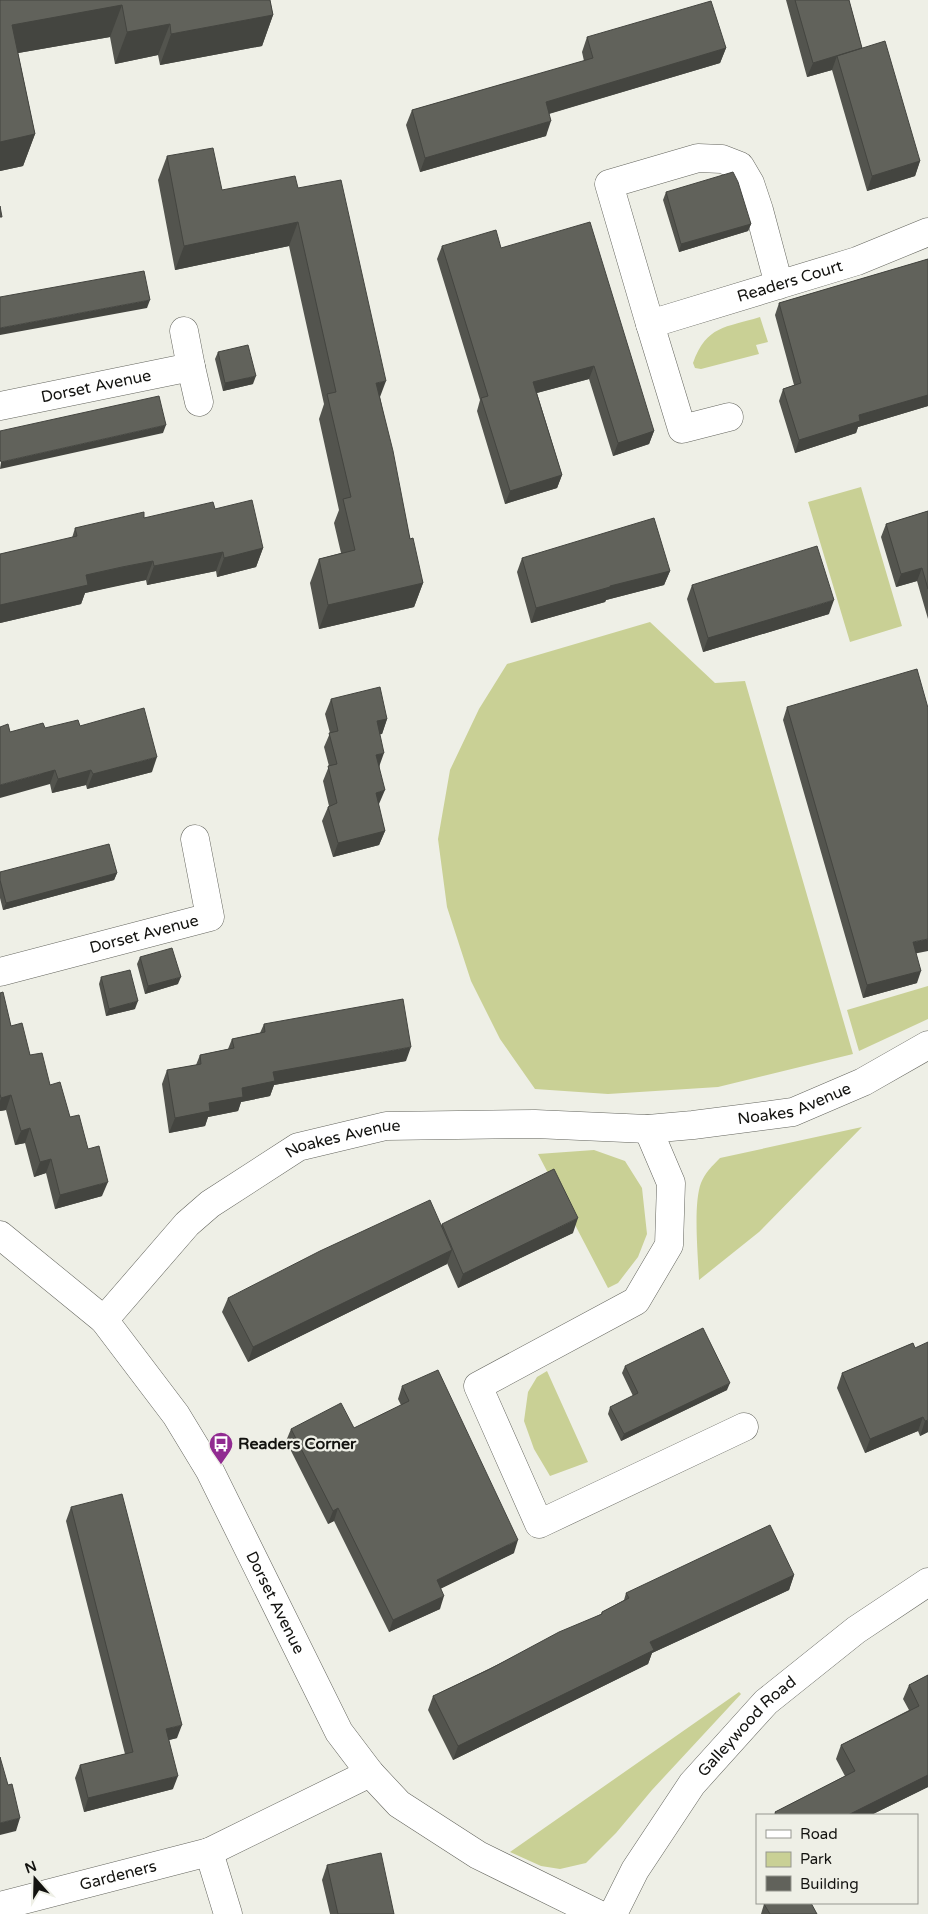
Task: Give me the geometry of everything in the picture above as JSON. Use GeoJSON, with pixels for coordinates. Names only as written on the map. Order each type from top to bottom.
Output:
{"type":"FeatureCollection","features":[{"type":"Feature","properties":{"kind":"street"},"geometry":{"type":"LineString","coordinates":[[729,416],[682,429],[609,184],[698,158],[722,159],[740,166],[750,184],[759,210],[779,285]]}},
{"type":"Feature","properties":{"kind":"street","name":"Readers Court"},"geometry":{"type":"LineString","coordinates":[[650,324],[857,261],[928,232]]}},
{"type":"Feature","properties":{"kind":"street"},"geometry":{"type":"LineString","coordinates":[[184,331],[199,402]]}},
{"type":"Feature","properties":{"kind":"street","name":"Dorset Avenue"},"geometry":{"type":"LineString","coordinates":[[0,406],[191,367]]}},
{"type":"Feature","properties":{"kind":"street","name":"Dorset Avenue"},"geometry":{"type":"LineString","coordinates":[[0,972],[210,917],[195,838]]}},
{"type":"Feature","properties":{"kind":"street","name":"Noakes Avenue"},"geometry":{"type":"LineString","coordinates":[[104,1320],[187,1224],[210,1204],[298,1147],[386,1126],[535,1124],[648,1129],[793,1112],[863,1082],[928,1045]]}},
{"type":"Feature","properties":{"kind":"street"},"geometry":{"type":"LineString","coordinates":[[648,1129],[671,1182],[669,1245],[636,1301],[478,1386],[539,1524],[744,1427]]}},
{"type":"Feature","properties":{"kind":"street","name":"Dorset Avenue"},"geometry":{"type":"LineString","coordinates":[[0,1236],[104,1320],[176,1415],[210,1471],[339,1732],[370,1773],[399,1804],[478,1855],[598,1914]]}},
{"type":"Feature","properties":{"kind":"street","name":"Galleywood Road"},"geometry":{"type":"LineString","coordinates":[[613,1914],[635,1870],[692,1784],[766,1702],[856,1630],[928,1582]]}},
{"type":"Feature","properties":{"kind":"street","name":"Gardeners"},"geometry":{"type":"LineString","coordinates":[[0,1906],[209,1852],[370,1773]]}},
{"type":"Feature","properties":{"kind":"street"},"geometry":{"type":"LineString","coordinates":[[209,1852],[228,1914]]}},
{"type":"Feature","properties":{"kind":"green space"},"geometry":{"type":"Polygon","coordinates":[[[760,317],[768,342],[756,345],[759,354],[701,369],[695,368],[693,363],[698,351],[704,341],[711,335],[727,326],[760,317]]]}},
{"type":"Feature","properties":{"kind":"green space"},"geometry":{"type":"Polygon","coordinates":[[[861,487],[902,626],[850,642],[808,502],[861,487]]]}},
{"type":"Feature","properties":{"kind":"green space"},"geometry":{"type":"Polygon","coordinates":[[[650,622],[715,683],[745,681],[853,1054],[718,1087],[608,1094],[535,1089],[500,1039],[471,981],[447,907],[438,839],[450,770],[479,709],[507,664],[650,622]]]}},
{"type":"Feature","properties":{"kind":"green space"},"geometry":{"type":"Polygon","coordinates":[[[928,986],[928,1019],[859,1051],[847,1010],[928,986]]]}},
{"type":"Feature","properties":{"kind":"green space"},"geometry":{"type":"Polygon","coordinates":[[[862,1127],[759,1232],[699,1280],[697,1204],[699,1192],[705,1176],[720,1158],[862,1127]]]}},
{"type":"Feature","properties":{"kind":"green space"},"geometry":{"type":"Polygon","coordinates":[[[594,1150],[625,1161],[642,1188],[647,1234],[638,1257],[618,1283],[608,1288],[538,1154],[594,1150]]]}},
{"type":"Feature","properties":{"kind":"green space"},"geometry":{"type":"Polygon","coordinates":[[[547,1371],[588,1462],[550,1476],[534,1449],[524,1421],[528,1392],[537,1377],[547,1371]]]}},
{"type":"Feature","properties":{"kind":"green space"},"geometry":{"type":"Polygon","coordinates":[[[739,1692],[741,1694],[652,1790],[616,1833],[586,1863],[560,1869],[541,1866],[510,1852],[739,1692]]]}},
{"type":"Feature","properties":{"kind":"building"},"geometry":{"type":"Polygon","coordinates":[[[0,0],[270,0],[273,15],[171,34],[170,24],[127,32],[122,5],[12,25],[35,134],[0,142],[0,0]]]}},
{"type":"Feature","properties":{"kind":"building"},"geometry":{"type":"Polygon","coordinates":[[[795,0],[849,0],[862,48],[813,63],[795,0]]]}},
{"type":"Feature","properties":{"kind":"building"},"geometry":{"type":"Polygon","coordinates":[[[711,1],[726,48],[546,102],[551,121],[425,158],[412,110],[593,58],[587,37],[711,1]]]}},
{"type":"Feature","properties":{"kind":"building"},"geometry":{"type":"Polygon","coordinates":[[[885,41],[920,161],[872,176],[837,56],[885,41]]]}},
{"type":"Feature","properties":{"kind":"building"},"geometry":{"type":"Polygon","coordinates":[[[213,148],[222,190],[295,176],[298,188],[341,180],[386,381],[376,383],[393,451],[410,539],[413,538],[423,583],[328,605],[319,559],[355,550],[343,499],[351,497],[327,394],[336,392],[298,222],[184,246],[167,156],[213,148]]]}},
{"type":"Feature","properties":{"kind":"building"},"geometry":{"type":"Polygon","coordinates":[[[733,172],[751,224],[681,244],[666,192],[733,172]]]}},
{"type":"Feature","properties":{"kind":"building"},"geometry":{"type":"Polygon","coordinates":[[[590,222],[654,431],[618,443],[594,366],[533,382],[562,475],[510,491],[481,398],[488,396],[442,246],[496,230],[501,248],[590,222]]]}},
{"type":"Feature","properties":{"kind":"building"},"geometry":{"type":"Polygon","coordinates":[[[928,259],[928,395],[859,415],[860,421],[799,440],[783,389],[801,383],[779,303],[928,259]]]}},
{"type":"Feature","properties":{"kind":"building"},"geometry":{"type":"Polygon","coordinates":[[[144,271],[150,300],[0,328],[0,297],[144,271]]]}},
{"type":"Feature","properties":{"kind":"building"},"geometry":{"type":"Polygon","coordinates":[[[248,345],[256,376],[225,383],[218,352],[248,345]]]}},
{"type":"Feature","properties":{"kind":"building"},"geometry":{"type":"Polygon","coordinates":[[[159,396],[166,425],[1,462],[0,431],[159,396]]]}},
{"type":"Feature","properties":{"kind":"building"},"geometry":{"type":"Polygon","coordinates":[[[252,500],[263,548],[224,558],[223,552],[154,566],[153,561],[122,567],[86,575],[88,585],[0,605],[0,554],[77,536],[75,528],[144,512],[144,518],[213,502],[215,509],[252,500]]]}},
{"type":"Feature","properties":{"kind":"building"},"geometry":{"type":"Polygon","coordinates":[[[928,511],[928,589],[922,568],[901,574],[886,524],[928,511]]]}},
{"type":"Feature","properties":{"kind":"building"},"geometry":{"type":"Polygon","coordinates":[[[654,518],[670,571],[610,586],[536,608],[522,558],[654,518]]]}},
{"type":"Feature","properties":{"kind":"building"},"geometry":{"type":"Polygon","coordinates":[[[817,546],[834,600],[708,638],[692,585],[817,546]]]}},
{"type":"Feature","properties":{"kind":"building"},"geometry":{"type":"Polygon","coordinates":[[[917,669],[928,708],[928,939],[913,942],[921,971],[867,985],[787,707],[917,669]]]}},
{"type":"Feature","properties":{"kind":"building"},"geometry":{"type":"Polygon","coordinates":[[[380,687],[387,719],[377,721],[384,753],[376,755],[385,790],[376,793],[385,831],[338,843],[328,807],[337,803],[328,766],[337,764],[329,733],[338,731],[331,699],[380,687]]]}},
{"type":"Feature","properties":{"kind":"building"},"geometry":{"type":"Polygon","coordinates":[[[144,708],[157,757],[93,774],[91,770],[58,779],[55,770],[0,785],[0,727],[8,724],[10,732],[43,723],[45,728],[78,720],[80,726],[144,708]]]}},
{"type":"Feature","properties":{"kind":"building"},"geometry":{"type":"Polygon","coordinates":[[[109,844],[117,873],[6,903],[0,880],[0,872],[109,844]]]}},
{"type":"Feature","properties":{"kind":"building"},"geometry":{"type":"Polygon","coordinates":[[[172,948],[181,977],[148,986],[140,957],[172,948]]]}},
{"type":"Feature","properties":{"kind":"building"},"geometry":{"type":"Polygon","coordinates":[[[130,970],[138,1001],[109,1009],[101,977],[130,970]]]}},
{"type":"Feature","properties":{"kind":"building"},"geometry":{"type":"Polygon","coordinates":[[[3,992],[11,1026],[22,1023],[30,1055],[42,1053],[50,1085],[60,1082],[70,1117],[79,1115],[88,1149],[99,1146],[108,1182],[60,1195],[51,1159],[40,1162],[30,1128],[21,1131],[11,1095],[1,1098],[0,993],[3,992]]]}},
{"type":"Feature","properties":{"kind":"building"},"geometry":{"type":"Polygon","coordinates":[[[403,999],[411,1047],[273,1072],[275,1081],[242,1088],[243,1097],[209,1103],[210,1111],[175,1118],[167,1070],[201,1064],[200,1055],[234,1048],[232,1039],[265,1032],[264,1024],[403,999]]]}},
{"type":"Feature","properties":{"kind":"building"},"geometry":{"type":"Polygon","coordinates":[[[554,1169],[578,1218],[463,1274],[442,1224],[554,1169]]]}},
{"type":"Feature","properties":{"kind":"building"},"geometry":{"type":"Polygon","coordinates":[[[430,1200],[452,1250],[253,1347],[228,1298],[320,1251],[430,1200]]]}},
{"type":"Feature","properties":{"kind":"building"},"geometry":{"type":"Polygon","coordinates":[[[703,1328],[730,1383],[624,1434],[610,1407],[638,1393],[625,1366],[703,1328]]]}},
{"type":"Feature","properties":{"kind":"building"},"geometry":{"type":"Polygon","coordinates":[[[928,1342],[928,1420],[925,1421],[923,1417],[870,1439],[842,1373],[913,1343],[915,1348],[928,1342]]]}},
{"type":"Feature","properties":{"kind":"building"},"geometry":{"type":"Polygon","coordinates":[[[438,1370],[518,1540],[437,1580],[444,1596],[393,1620],[338,1508],[333,1511],[291,1429],[341,1403],[354,1428],[409,1401],[402,1386],[438,1370]]]}},
{"type":"Feature","properties":{"kind":"building"},"geometry":{"type":"Polygon","coordinates":[[[122,1494],[182,1725],[166,1729],[178,1776],[88,1798],[80,1765],[133,1752],[71,1507],[122,1494]]]}},
{"type":"Feature","properties":{"kind":"building"},"geometry":{"type":"Polygon","coordinates":[[[770,1525],[794,1575],[650,1642],[654,1650],[458,1746],[433,1696],[490,1669],[559,1632],[602,1614],[602,1612],[629,1598],[626,1593],[770,1525]]]}},
{"type":"Feature","properties":{"kind":"building"},"geometry":{"type":"Polygon","coordinates":[[[928,1675],[928,1775],[850,1814],[776,1814],[775,1812],[855,1771],[841,1745],[919,1706],[909,1685],[928,1675]]]}},
{"type":"Feature","properties":{"kind":"building"},"geometry":{"type":"Polygon","coordinates":[[[0,1757],[8,1785],[12,1784],[20,1818],[0,1823],[0,1757]]]}},
{"type":"Feature","properties":{"kind":"building"},"geometry":{"type":"Polygon","coordinates":[[[381,1853],[394,1914],[338,1914],[327,1865],[381,1853]]]}},
{"type":"Feature","properties":{"kind":"building"},"geometry":{"type":"Polygon","coordinates":[[[764,1904],[812,1904],[817,1914],[770,1914],[764,1904]]]}},
{"type":"Feature","properties":{"kind":"place","name":"Readers Corner"},"geometry":{"type":"Point","coordinates":[221,1465]}}]}
